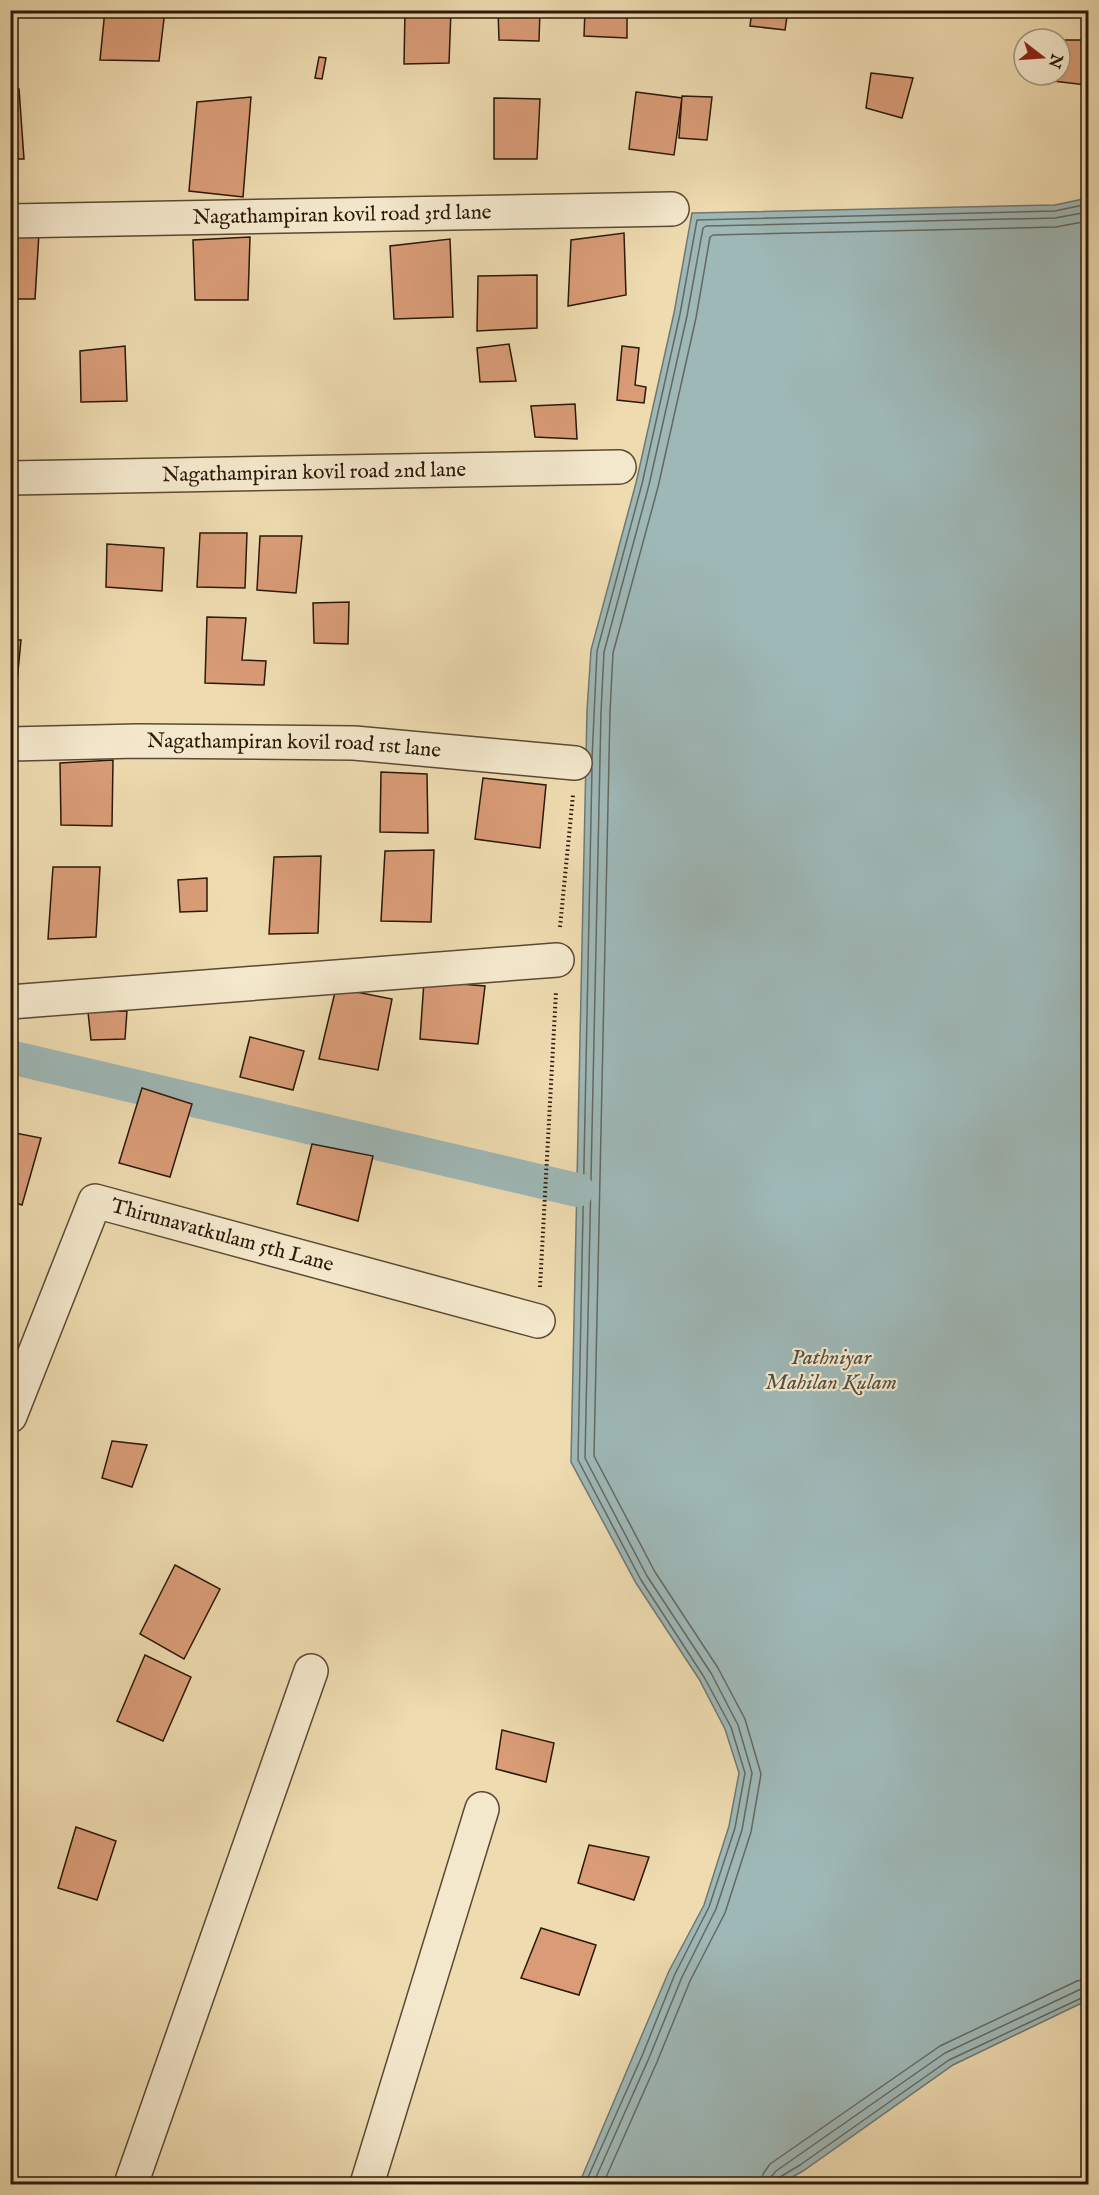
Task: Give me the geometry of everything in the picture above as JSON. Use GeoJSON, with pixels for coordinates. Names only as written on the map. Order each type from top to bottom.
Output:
{"type":"FeatureCollection","features":[{"type":"Feature","properties":{"kind":"street","name":"Nagathampiran kovil road 3rd lane"},"geometry":{"type":"LineString","coordinates":[[10,221],[672,209]]}},
{"type":"Feature","properties":{"kind":"street","name":"Nagathampiran kovil road 2nd lane"},"geometry":{"type":"LineString","coordinates":[[10,478],[619,467]]}},
{"type":"Feature","properties":{"kind":"street","name":"Nagathampiran kovil road 1st lane"},"geometry":{"type":"LineString","coordinates":[[10,744],[138,741],[354,743],[575,763]]}},
{"type":"Feature","properties":{"kind":"street"},"geometry":{"type":"LineString","coordinates":[[10,1002],[557,960]]}},
{"type":"Feature","properties":{"kind":"street","name":"Thirunavatkulam 5th Lane"},"geometry":{"type":"LineString","coordinates":[[10,1416],[95,1201],[538,1321]]}},
{"type":"Feature","properties":{"kind":"street"},"geometry":{"type":"LineString","coordinates":[[130,2184],[311,1671]]}},
{"type":"Feature","properties":{"kind":"street"},"geometry":{"type":"LineString","coordinates":[[367,2184],[482,1809]]}},
{"type":"Feature","properties":{"kind":"path"},"geometry":{"type":"LineString","coordinates":[[538,1321],[557,960],[575,763]]}},
{"type":"Feature","properties":{"kind":"water","name":"Pathniyar Mahilan Kulam"},"geometry":{"type":"Polygon","coordinates":[[[1088,198],[1088,2000],[953,2065],[803,2171],[780,2184],[579,2184],[669,1971],[704,1905],[729,1826],[739,1773],[725,1729],[699,1679],[636,1583],[571,1462],[587,711],[591,650],[636,483],[674,313],[692,213],[1055,205],[1088,198]]]}},
{"type":"Feature","properties":{"kind":"building"},"geometry":{"type":"Polygon","coordinates":[[[105,10],[165,10],[159,61],[100,60],[105,10]]]}},
{"type":"Feature","properties":{"kind":"building"},"geometry":{"type":"Polygon","coordinates":[[[405,10],[451,10],[449,63],[404,64],[405,10]]]}},
{"type":"Feature","properties":{"kind":"building"},"geometry":{"type":"Polygon","coordinates":[[[498,10],[540,10],[539,41],[499,40],[498,10]]]}},
{"type":"Feature","properties":{"kind":"building"},"geometry":{"type":"Polygon","coordinates":[[[585,10],[627,10],[627,38],[584,36],[585,10]]]}},
{"type":"Feature","properties":{"kind":"building"},"geometry":{"type":"Polygon","coordinates":[[[752,10],[788,10],[785,30],[750,26],[752,10]]]}},
{"type":"Feature","properties":{"kind":"building"},"geometry":{"type":"Polygon","coordinates":[[[1072,40],[1088,40],[1086,85],[1072,83],[1072,40]]]}},
{"type":"Feature","properties":{"kind":"building"},"geometry":{"type":"Polygon","coordinates":[[[319,57],[326,58],[322,79],[315,78],[319,57]]]}},
{"type":"Feature","properties":{"kind":"building"},"geometry":{"type":"Polygon","coordinates":[[[871,73],[913,78],[902,118],[866,108],[871,73]]]}},
{"type":"Feature","properties":{"kind":"building"},"geometry":{"type":"Polygon","coordinates":[[[19,89],[24,159],[10,159],[10,90],[19,89]]]}},
{"type":"Feature","properties":{"kind":"building"},"geometry":{"type":"Polygon","coordinates":[[[636,92],[682,98],[674,155],[629,149],[636,92]]]}},
{"type":"Feature","properties":{"kind":"building"},"geometry":{"type":"Polygon","coordinates":[[[682,96],[712,97],[707,140],[679,138],[682,96]]]}},
{"type":"Feature","properties":{"kind":"building"},"geometry":{"type":"Polygon","coordinates":[[[251,97],[243,197],[189,191],[197,102],[251,97]]]}},
{"type":"Feature","properties":{"kind":"building"},"geometry":{"type":"Polygon","coordinates":[[[494,98],[540,99],[537,159],[494,159],[494,98]]]}},
{"type":"Feature","properties":{"kind":"building"},"geometry":{"type":"Polygon","coordinates":[[[10,232],[39,233],[35,299],[10,299],[10,232]]]}},
{"type":"Feature","properties":{"kind":"building"},"geometry":{"type":"Polygon","coordinates":[[[624,233],[626,295],[568,306],[571,240],[624,233]]]}},
{"type":"Feature","properties":{"kind":"building"},"geometry":{"type":"Polygon","coordinates":[[[250,237],[248,300],[195,300],[193,240],[250,237]]]}},
{"type":"Feature","properties":{"kind":"building"},"geometry":{"type":"Polygon","coordinates":[[[450,239],[453,317],[394,319],[390,246],[450,239]]]}},
{"type":"Feature","properties":{"kind":"building"},"geometry":{"type":"Polygon","coordinates":[[[537,275],[537,328],[477,331],[478,276],[537,275]]]}},
{"type":"Feature","properties":{"kind":"building"},"geometry":{"type":"Polygon","coordinates":[[[509,344],[516,381],[480,382],[477,348],[509,344]]]}},
{"type":"Feature","properties":{"kind":"building"},"geometry":{"type":"Polygon","coordinates":[[[125,346],[127,401],[81,402],[80,351],[125,346]]]}},
{"type":"Feature","properties":{"kind":"building"},"geometry":{"type":"Polygon","coordinates":[[[622,346],[639,348],[635,385],[646,387],[644,403],[617,400],[622,346]]]}},
{"type":"Feature","properties":{"kind":"building"},"geometry":{"type":"Polygon","coordinates":[[[575,404],[577,439],[535,437],[531,406],[575,404]]]}},
{"type":"Feature","properties":{"kind":"building"},"geometry":{"type":"Polygon","coordinates":[[[200,533],[247,533],[245,588],[197,587],[200,533]]]}},
{"type":"Feature","properties":{"kind":"building"},"geometry":{"type":"Polygon","coordinates":[[[260,536],[302,536],[296,593],[257,590],[260,536]]]}},
{"type":"Feature","properties":{"kind":"building"},"geometry":{"type":"Polygon","coordinates":[[[107,544],[164,548],[162,591],[106,587],[107,544]]]}},
{"type":"Feature","properties":{"kind":"building"},"geometry":{"type":"Polygon","coordinates":[[[349,602],[348,644],[314,643],[313,603],[349,602]]]}},
{"type":"Feature","properties":{"kind":"building"},"geometry":{"type":"Polygon","coordinates":[[[207,617],[246,618],[242,660],[266,661],[264,685],[205,683],[207,617]]]}},
{"type":"Feature","properties":{"kind":"building"},"geometry":{"type":"Polygon","coordinates":[[[10,640],[21,640],[16,692],[10,692],[10,640]]]}},
{"type":"Feature","properties":{"kind":"building"},"geometry":{"type":"Polygon","coordinates":[[[113,760],[112,826],[61,825],[60,763],[113,760]]]}},
{"type":"Feature","properties":{"kind":"building"},"geometry":{"type":"Polygon","coordinates":[[[381,772],[427,774],[428,833],[380,832],[381,772]]]}},
{"type":"Feature","properties":{"kind":"building"},"geometry":{"type":"Polygon","coordinates":[[[483,778],[546,785],[540,848],[475,839],[483,778]]]}},
{"type":"Feature","properties":{"kind":"building"},"geometry":{"type":"Polygon","coordinates":[[[434,850],[431,922],[381,921],[385,851],[434,850]]]}},
{"type":"Feature","properties":{"kind":"building"},"geometry":{"type":"Polygon","coordinates":[[[321,856],[318,933],[269,934],[274,857],[321,856]]]}},
{"type":"Feature","properties":{"kind":"building"},"geometry":{"type":"Polygon","coordinates":[[[53,867],[100,867],[96,937],[48,939],[53,867]]]}},
{"type":"Feature","properties":{"kind":"building"},"geometry":{"type":"Polygon","coordinates":[[[207,878],[207,911],[180,912],[178,880],[207,878]]]}},
{"type":"Feature","properties":{"kind":"building"},"geometry":{"type":"Polygon","coordinates":[[[424,981],[485,986],[478,1044],[420,1039],[424,981]]]}},
{"type":"Feature","properties":{"kind":"building"},"geometry":{"type":"Polygon","coordinates":[[[336,988],[392,999],[378,1070],[319,1059],[336,988]]]}},
{"type":"Feature","properties":{"kind":"building"},"geometry":{"type":"Polygon","coordinates":[[[127,1011],[125,1039],[91,1040],[88,1012],[127,1011]]]}},
{"type":"Feature","properties":{"kind":"building"},"geometry":{"type":"Polygon","coordinates":[[[250,1037],[304,1051],[293,1090],[240,1077],[250,1037]]]}},
{"type":"Feature","properties":{"kind":"building"},"geometry":{"type":"Polygon","coordinates":[[[142,1088],[192,1104],[170,1177],[119,1163],[142,1088]]]}},
{"type":"Feature","properties":{"kind":"building"},"geometry":{"type":"Polygon","coordinates":[[[10,1132],[41,1138],[22,1205],[10,1201],[10,1132]]]}},
{"type":"Feature","properties":{"kind":"building"},"geometry":{"type":"Polygon","coordinates":[[[312,1144],[373,1156],[358,1221],[297,1204],[312,1144]]]}},
{"type":"Feature","properties":{"kind":"building"},"geometry":{"type":"Polygon","coordinates":[[[112,1441],[147,1445],[132,1487],[102,1478],[112,1441]]]}},
{"type":"Feature","properties":{"kind":"building"},"geometry":{"type":"Polygon","coordinates":[[[175,1565],[220,1589],[184,1659],[140,1634],[175,1565]]]}},
{"type":"Feature","properties":{"kind":"building"},"geometry":{"type":"Polygon","coordinates":[[[145,1655],[191,1677],[163,1741],[117,1721],[145,1655]]]}},
{"type":"Feature","properties":{"kind":"building"},"geometry":{"type":"Polygon","coordinates":[[[502,1730],[554,1743],[546,1782],[496,1769],[502,1730]]]}},
{"type":"Feature","properties":{"kind":"building"},"geometry":{"type":"Polygon","coordinates":[[[76,1827],[116,1841],[97,1900],[58,1888],[76,1827]]]}},
{"type":"Feature","properties":{"kind":"building"},"geometry":{"type":"Polygon","coordinates":[[[589,1845],[649,1857],[634,1900],[578,1883],[589,1845]]]}},
{"type":"Feature","properties":{"kind":"building"},"geometry":{"type":"Polygon","coordinates":[[[541,1928],[596,1945],[579,1995],[521,1978],[541,1928]]]}},
{"type":"Feature","properties":{"kind":"waterway"},"geometry":{"type":"LineString","coordinates":[[10,1057],[577,1190]]}}]}
